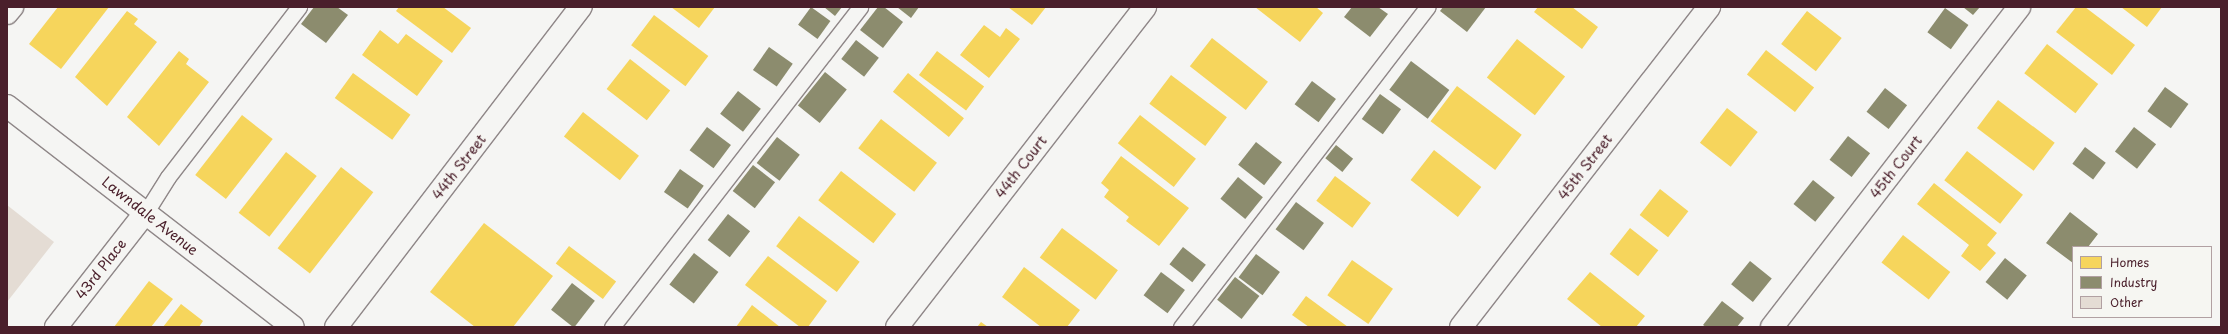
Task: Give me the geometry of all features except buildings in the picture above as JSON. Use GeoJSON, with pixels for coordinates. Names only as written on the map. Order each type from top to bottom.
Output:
{"type":"FeatureCollection","features":[{"type":"Feature","properties":{"kind":"street"},"geometry":{"type":"LineString","coordinates":[[7,13],[12,7]]}},
{"type":"Feature","properties":{"kind":"street","name":"44th Street"},"geometry":{"type":"LineString","coordinates":[[336,327],[582,7]]}},
{"type":"Feature","properties":{"kind":"street","name":"44th Court"},"geometry":{"type":"LineString","coordinates":[[897,327],[1145,7]]}},
{"type":"Feature","properties":{"kind":"street","name":"45th Street"},"geometry":{"type":"LineString","coordinates":[[1461,327],[1709,7]]}},
{"type":"Feature","properties":{"kind":"street","name":"45th Court"},"geometry":{"type":"LineString","coordinates":[[1772,327],[2019,7]]}},
{"type":"Feature","properties":{"kind":"street","name":"Lawndale Avenue"},"geometry":{"type":"LineString","coordinates":[[7,106],[293,327]]}},
{"type":"Feature","properties":{"kind":"street","name":"43rd Place"},"geometry":{"type":"LineString","coordinates":[[56,327],[146,212]]}},
{"type":"Feature","properties":{"kind":"lane"},"geometry":{"type":"LineString","coordinates":[[146,212],[168,177],[299,7]]}},
{"type":"Feature","properties":{"kind":"lane"},"geometry":{"type":"LineString","coordinates":[[612,327],[860,7]]}},
{"type":"Feature","properties":{"kind":"lane"},"geometry":{"type":"LineString","coordinates":[[1181,327],[1426,7]]}}]}
